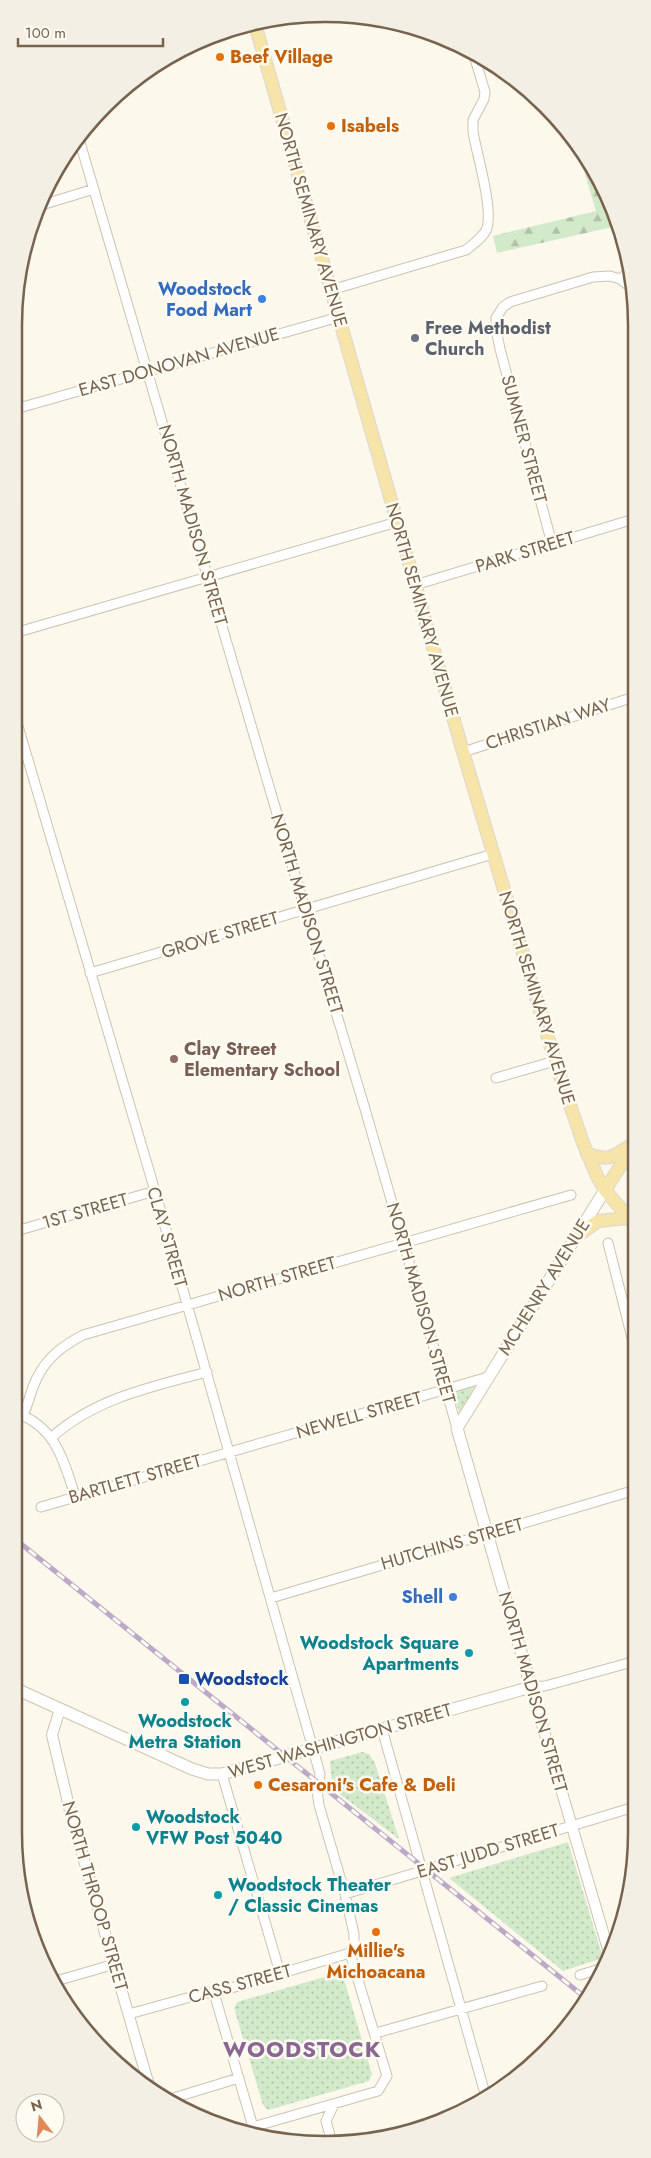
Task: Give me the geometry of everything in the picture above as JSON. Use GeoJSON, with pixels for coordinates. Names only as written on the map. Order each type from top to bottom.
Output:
{"type":"FeatureCollection","features":[{"type":"Feature","properties":{"kind":"main road","name":"NORTH SEMINARY AVENUE"},"geometry":{"type":"LineString","coordinates":[[257,30],[463,752],[555,1061],[587,1154],[605,1190],[628,1219]]}},
{"type":"Feature","properties":{"kind":"main road"},"geometry":{"type":"LineString","coordinates":[[587,1154],[604,1159],[628,1148]]}},
{"type":"Feature","properties":{"kind":"main road","name":"MCHENRY AVENUE"},"geometry":{"type":"LineString","coordinates":[[457,1428],[628,1153]]}},
{"type":"Feature","properties":{"kind":"main road"},"geometry":{"type":"LineString","coordinates":[[576,1236],[598,1221],[628,1221]]}},
{"type":"Feature","properties":{"kind":"main road","name":"NORTH MADISON STREET"},"geometry":{"type":"LineString","coordinates":[[457,1428],[531,1688]]}},
{"type":"Feature","properties":{"kind":"main road","name":"WEST WASHINGTON STREET"},"geometry":{"type":"LineString","coordinates":[[22,1692],[192,1769],[208,1774],[222,1774],[531,1688]]}},
{"type":"Feature","properties":{"kind":"street"},"geometry":{"type":"LineString","coordinates":[[331,290],[466,250],[487,229],[489,213],[473,132],[473,120],[484,99],[485,92],[476,63]]}},
{"type":"Feature","properties":{"kind":"street","name":"NORTH MADISON STREET"},"geometry":{"type":"LineString","coordinates":[[82,146],[457,1428]]}},
{"type":"Feature","properties":{"kind":"street"},"geometry":{"type":"LineString","coordinates":[[49,203],[94,189]]}},
{"type":"Feature","properties":{"kind":"street"},"geometry":{"type":"LineString","coordinates":[[624,275],[620,279],[626,283]]}},
{"type":"Feature","properties":{"kind":"street","name":"SUMNER STREET"},"geometry":{"type":"LineString","coordinates":[[552,544],[496,334],[496,322],[498,315],[505,305],[516,299],[593,277],[602,276],[620,279]]}},
{"type":"Feature","properties":{"kind":"street","name":"EAST DONOVAN AVENUE"},"geometry":{"type":"LineString","coordinates":[[22,407],[338,316]]}},
{"type":"Feature","properties":{"kind":"street","name":"PARK STREET"},"geometry":{"type":"LineString","coordinates":[[415,585],[628,521]]}},
{"type":"Feature","properties":{"kind":"street"},"geometry":{"type":"LineString","coordinates":[[22,631],[397,522]]}},
{"type":"Feature","properties":{"kind":"street","name":"CHRISTIAN WAY"},"geometry":{"type":"LineString","coordinates":[[463,752],[628,699]]}},
{"type":"Feature","properties":{"kind":"street","name":"CLAY STREET"},"geometry":{"type":"LineString","coordinates":[[22,740],[155,1191],[186,1305],[272,1598],[320,1774],[317,1792],[319,1804],[345,1894],[354,1934],[354,1943],[350,1953]]}},
{"type":"Feature","properties":{"kind":"street","name":"GROVE STREET"},"geometry":{"type":"LineString","coordinates":[[90,973],[493,854]]}},
{"type":"Feature","properties":{"kind":"street"},"geometry":{"type":"LineString","coordinates":[[496,1078],[555,1061]]}},
{"type":"Feature","properties":{"kind":"street","name":"1ST STREET"},"geometry":{"type":"LineString","coordinates":[[22,1229],[155,1191]]}},
{"type":"Feature","properties":{"kind":"street","name":"NORTH STREET"},"geometry":{"type":"LineString","coordinates":[[22,1408],[37,1378],[51,1357],[68,1343],[84,1335],[570,1195]]}},
{"type":"Feature","properties":{"kind":"street"},"geometry":{"type":"LineString","coordinates":[[608,1244],[628,1322]]}},
{"type":"Feature","properties":{"kind":"street"},"geometry":{"type":"LineString","coordinates":[[52,1437],[94,1408],[112,1399],[206,1372]]}},
{"type":"Feature","properties":{"kind":"street","name":"NEWELL STREET"},"geometry":{"type":"LineString","coordinates":[[230,1452],[488,1377]]}},
{"type":"Feature","properties":{"kind":"street"},"geometry":{"type":"LineString","coordinates":[[22,1416],[47,1431],[52,1437],[66,1467],[75,1496]]}},
{"type":"Feature","properties":{"kind":"street","name":"BARTLETT STREET"},"geometry":{"type":"LineString","coordinates":[[41,1507],[230,1452]]}},
{"type":"Feature","properties":{"kind":"street","name":"HUTCHINS STREET"},"geometry":{"type":"LineString","coordinates":[[272,1598],[628,1492]]}},
{"type":"Feature","properties":{"kind":"street"},"geometry":{"type":"LineString","coordinates":[[531,1688],[628,1663]]}},
{"type":"Feature","properties":{"kind":"street","name":"NORTH MADISON STREET"},"geometry":{"type":"LineString","coordinates":[[531,1688],[607,1944]]}},
{"type":"Feature","properties":{"kind":"street","name":"NORTH THROOP STREET"},"geometry":{"type":"LineString","coordinates":[[60,1709],[52,1735],[70,1815],[147,2077]]}},
{"type":"Feature","properties":{"kind":"street"},"geometry":{"type":"LineString","coordinates":[[382,1729],[484,2090]]}},
{"type":"Feature","properties":{"kind":"street"},"geometry":{"type":"LineString","coordinates":[[222,1774],[280,1973]]}},
{"type":"Feature","properties":{"kind":"street","name":"EAST JUDD STREET"},"geometry":{"type":"LineString","coordinates":[[345,1894],[628,1809]]}},
{"type":"Feature","properties":{"kind":"street"},"geometry":{"type":"LineString","coordinates":[[257,2128],[308,2111],[378,2092],[387,2076],[376,2034],[350,1953]]}},
{"type":"Feature","properties":{"kind":"street","name":"CASS STREET"},"geometry":{"type":"LineString","coordinates":[[129,2014],[205,1993],[214,1994],[350,1953]]}},
{"type":"Feature","properties":{"kind":"street"},"geometry":{"type":"LineString","coordinates":[[61,1980],[115,1964]]}},
{"type":"Feature","properties":{"kind":"street"},"geometry":{"type":"LineString","coordinates":[[580,1975],[595,1970]]}},
{"type":"Feature","properties":{"kind":"street"},"geometry":{"type":"LineString","coordinates":[[376,2034],[542,1986]]}},
{"type":"Feature","properties":{"kind":"street"},"geometry":{"type":"LineString","coordinates":[[214,1994],[252,2126]]}},
{"type":"Feature","properties":{"kind":"street"},"geometry":{"type":"LineString","coordinates":[[177,2097],[239,2078]]}},
{"type":"Feature","properties":{"kind":"street"},"geometry":{"type":"LineString","coordinates":[[330,2136],[326,2121],[334,2104]]}},
{"type":"Feature","properties":{"kind":"street"},"geometry":{"type":"LineString","coordinates":[[308,2111],[326,2121]]}},
{"type":"Feature","properties":{"kind":"green space"},"geometry":{"type":"Polygon","coordinates":[[[582,165],[597,191],[612,227],[497,253],[493,236],[596,211],[582,165]]]}},
{"type":"Feature","properties":{"kind":"green space"},"geometry":{"type":"Polygon","coordinates":[[[476,1384],[460,1413],[451,1391],[476,1384]]]}},
{"type":"Feature","properties":{"kind":"green space"},"geometry":{"type":"Polygon","coordinates":[[[362,1752],[369,1754],[375,1763],[399,1839],[332,1788],[330,1761],[362,1752]]]}},
{"type":"Feature","properties":{"kind":"green space"},"geometry":{"type":"Polygon","coordinates":[[[568,1842],[602,1955],[600,1959],[563,1971],[449,1878],[568,1842]]]}},
{"type":"Feature","properties":{"kind":"green space"},"geometry":{"type":"Polygon","coordinates":[[[335,1974],[343,1976],[372,2074],[369,2081],[268,2110],[263,2105],[234,2008],[237,2002],[335,1974]]]}},
{"type":"Feature","properties":{"kind":"railway"},"geometry":{"type":"LineString","coordinates":[[22,1545],[581,1994]]}},
{"type":"Feature","properties":{"kind":"place","name":"Beef Village"},"geometry":{"type":"Point","coordinates":[220,57]}},
{"type":"Feature","properties":{"kind":"place","name":"Isabels"},"geometry":{"type":"Point","coordinates":[331,126]}},
{"type":"Feature","properties":{"kind":"place","name":"Woodstock Food Mart"},"geometry":{"type":"Point","coordinates":[262,299]}},
{"type":"Feature","properties":{"kind":"place","name":"Free Methodist Church"},"geometry":{"type":"Point","coordinates":[415,338]}},
{"type":"Feature","properties":{"kind":"place","name":"Clay Street Elementary School"},"geometry":{"type":"Point","coordinates":[174,1059]}},
{"type":"Feature","properties":{"kind":"place","name":"Shell"},"geometry":{"type":"Point","coordinates":[453,1597]}},
{"type":"Feature","properties":{"kind":"place","name":"Woodstock Square Apartments"},"geometry":{"type":"Point","coordinates":[469,1653]}},
{"type":"Feature","properties":{"kind":"place","name":"Woodstock"},"geometry":{"type":"Point","coordinates":[184,1679]}},
{"type":"Feature","properties":{"kind":"place","name":"Woodstock Metra Station"},"geometry":{"type":"Point","coordinates":[185,1702]}},
{"type":"Feature","properties":{"kind":"place","name":"Cesaroni's Cafe & Deli"},"geometry":{"type":"Point","coordinates":[258,1785]}},
{"type":"Feature","properties":{"kind":"place","name":"Woodstock VFW Post 5040"},"geometry":{"type":"Point","coordinates":[136,1827]}},
{"type":"Feature","properties":{"kind":"place","name":"Woodstock Theater / Classic Cinemas"},"geometry":{"type":"Point","coordinates":[218,1895]}},
{"type":"Feature","properties":{"kind":"place","name":"Millie's Michoacana"},"geometry":{"type":"Point","coordinates":[376,1932]}},
{"type":"Feature","properties":{"kind":"district","name":"WOODSTOCK"},"geometry":{"type":"Point","coordinates":[302,2049]}}]}
